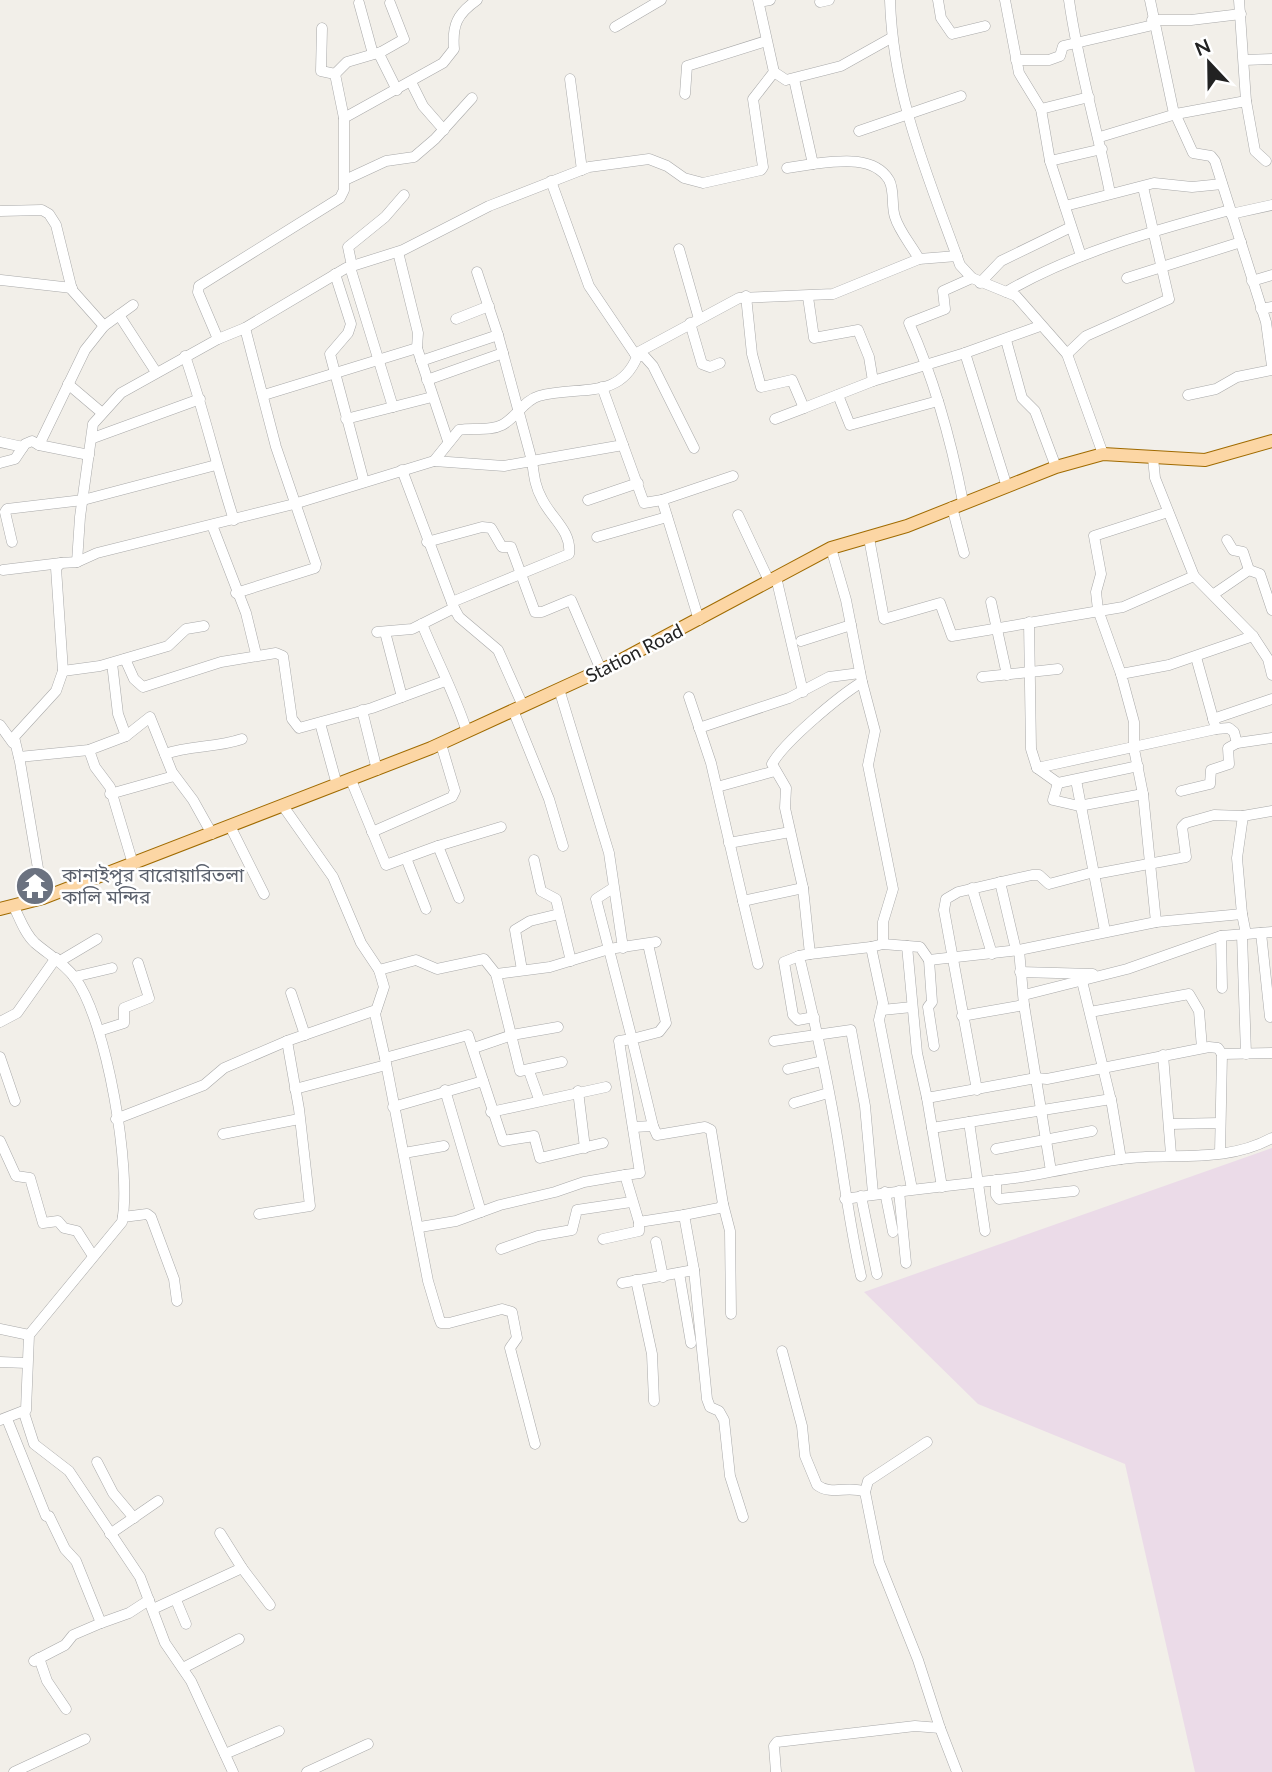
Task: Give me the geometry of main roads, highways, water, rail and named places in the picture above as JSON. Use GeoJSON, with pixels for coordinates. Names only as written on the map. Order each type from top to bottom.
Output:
{"type":"FeatureCollection","features":[{"type":"Feature","properties":{"kind":"main road","name":"Station Road"},"geometry":{"type":"LineString","coordinates":[[0,909],[43,898],[440,744],[601,670],[831,548],[869,538],[1056,467],[1103,454],[1213,459],[1272,441]]}},
{"type":"Feature","properties":{"kind":"place","name":"কানাইপুর বারোয়ারিতলা কালি মন্দির"},"geometry":{"type":"Point","coordinates":[35,886]}}]}
